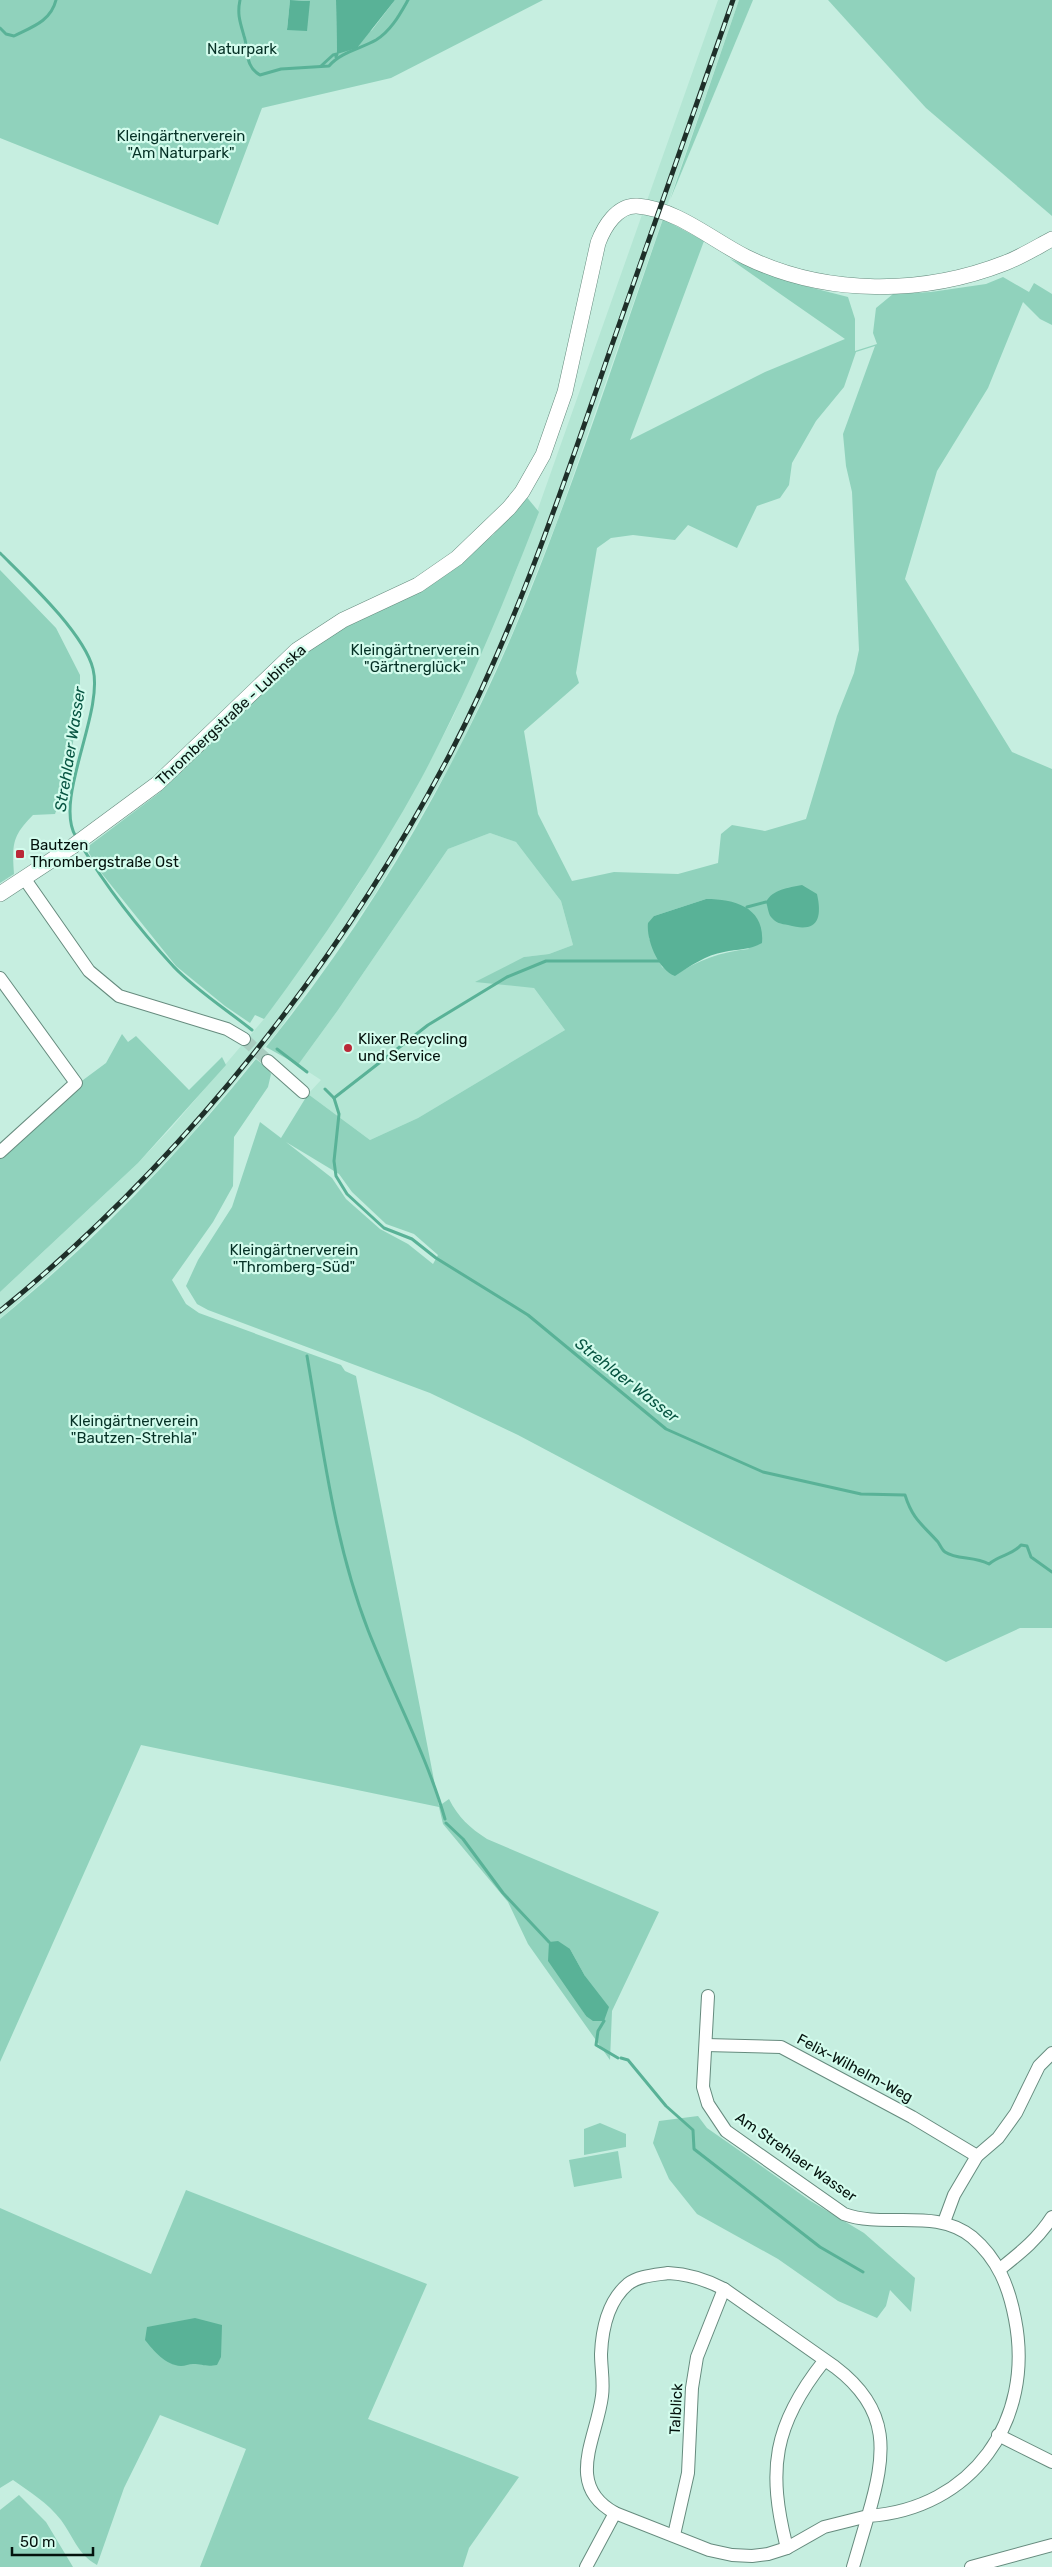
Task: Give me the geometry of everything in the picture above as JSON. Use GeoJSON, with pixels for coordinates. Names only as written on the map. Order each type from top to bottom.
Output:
{"type":"FeatureCollection","features":[{"type":"Feature","properties":{"kind":"street","name":"Thrombergstraße - Lubinska"},"geometry":{"type":"LineString","coordinates":[[0,894],[77,843],[157,784],[297,650],[343,620],[418,585],[457,558],[509,508],[522,492],[543,455],[565,392],[598,243],[605,228],[622,211],[634,207],[658,211],[681,220],[747,257],[780,270],[821,281],[858,286],[891,287],[930,283],[1004,263],[1052,239]]}},
{"type":"Feature","properties":{"kind":"street"},"geometry":{"type":"LineString","coordinates":[[24,878],[89,971],[101,983],[119,996],[219,1026],[244,1039]]}},
{"type":"Feature","properties":{"kind":"street"},"geometry":{"type":"LineString","coordinates":[[0,978],[76,1084],[0,1152]]}},
{"type":"Feature","properties":{"kind":"street"},"geometry":{"type":"LineString","coordinates":[[268,1061],[303,1092]]}},
{"type":"Feature","properties":{"kind":"street","name":"Am Strehlaer Wasser"},"geometry":{"type":"LineString","coordinates":[[615,2513],[709,2550],[732,2555],[768,2554],[786,2548],[824,2527],[868,2516],[892,2514],[933,2501],[973,2472],[988,2455],[998,2436],[1016,2388],[1019,2365],[1016,2324],[1000,2269],[970,2236],[944,2222],[859,2219],[844,2214],[781,2167],[726,2131],[708,2104],[703,2087],[708,1996]]}},
{"type":"Feature","properties":{"kind":"street","name":"Felix-Wilhelm-Weg"},"geometry":{"type":"LineString","coordinates":[[706,2045],[781,2047],[912,2117],[977,2156]]}},
{"type":"Feature","properties":{"kind":"street"},"geometry":{"type":"LineString","coordinates":[[944,2222],[954,2195],[977,2156],[998,2138],[1016,2113],[1039,2066],[1052,2053]]}},
{"type":"Feature","properties":{"kind":"street"},"geometry":{"type":"LineString","coordinates":[[1000,2269],[1027,2248],[1042,2233],[1052,2217]]}},
{"type":"Feature","properties":{"kind":"street"},"geometry":{"type":"LineString","coordinates":[[586,2567],[615,2513],[606,2508],[598,2498],[586,2476],[590,2443],[602,2398],[603,2332],[616,2299],[628,2283],[647,2276],[668,2273],[686,2274],[704,2279],[724,2289],[848,2377],[863,2394],[878,2424],[881,2462],[854,2567]]}},
{"type":"Feature","properties":{"kind":"street","name":"Talblick"},"geometry":{"type":"LineString","coordinates":[[674,2535],[688,2473],[692,2388],[697,2358],[724,2289]]}},
{"type":"Feature","properties":{"kind":"street"},"geometry":{"type":"LineString","coordinates":[[786,2548],[777,2511],[775,2482],[782,2434],[792,2407],[824,2361]]}},
{"type":"Feature","properties":{"kind":"street"},"geometry":{"type":"LineString","coordinates":[[998,2436],[1052,2462]]}},
{"type":"Feature","properties":{"kind":"street"},"geometry":{"type":"LineString","coordinates":[[971,2567],[1052,2545]]}},
{"type":"Feature","properties":{"kind":"shaded area"},"geometry":{"type":"Polygon","coordinates":[[[290,0],[310,1],[307,31],[287,30],[290,0]]]}},
{"type":"Feature","properties":{"kind":"shaded area"},"geometry":{"type":"Polygon","coordinates":[[[336,0],[395,0],[357,48],[337,54],[336,0]]]}},
{"type":"Feature","properties":{"kind":"shaded area"},"geometry":{"type":"Polygon","coordinates":[[[718,0],[739,0],[558,519],[512,634],[456,756],[375,894],[279,1030],[184,1143],[63,1263],[0,1319],[0,1292],[138,1163],[172,1127],[264,1019],[358,885],[420,780],[453,717],[516,571],[718,0]]]}},
{"type":"Feature","properties":{"kind":"shaded area"},"geometry":{"type":"Polygon","coordinates":[[[490,833],[516,842],[561,901],[573,945],[549,954],[524,957],[534,988],[565,1030],[418,1118],[370,1140],[308,1094],[321,1080],[298,1065],[448,849],[490,833]]]}},
{"type":"Feature","properties":{"kind":"shaded area"},"geometry":{"type":"Polygon","coordinates":[[[802,885],[817,894],[819,911],[815,923],[811,926],[798,927],[775,921],[770,915],[766,902],[769,898],[781,890],[802,885]]]}},
{"type":"Feature","properties":{"kind":"shaded area"},"geometry":{"type":"Polygon","coordinates":[[[706,899],[717,899],[738,904],[754,914],[759,921],[762,931],[762,943],[711,956],[698,961],[675,976],[669,973],[658,961],[651,945],[648,923],[654,916],[706,899]]]}},
{"type":"Feature","properties":{"kind":"shaded area"},"geometry":{"type":"Polygon","coordinates":[[[558,1941],[570,1949],[585,1976],[609,2007],[604,2021],[593,2021],[586,2016],[548,1961],[549,1942],[558,1941]]]}},
{"type":"Feature","properties":{"kind":"shaded area"},"geometry":{"type":"Polygon","coordinates":[[[195,2318],[222,2325],[221,2357],[217,2365],[175,2365],[160,2357],[145,2340],[147,2327],[195,2318]]]}},
{"type":"Feature","properties":{"kind":"green space"},"geometry":{"type":"Polygon","coordinates":[[[0,0],[290,0],[287,29],[309,1],[299,0],[336,0],[337,54],[372,30],[395,0],[543,0],[391,78],[262,108],[218,225],[0,138],[0,0]]]}},
{"type":"Feature","properties":{"kind":"green space"},"geometry":{"type":"Polygon","coordinates":[[[739,0],[753,0],[670,200],[739,0]]]}},
{"type":"Feature","properties":{"kind":"green space"},"geometry":{"type":"Polygon","coordinates":[[[828,0],[1052,0],[1052,216],[926,108],[828,0]]]}},
{"type":"Feature","properties":{"kind":"green space","name":"Kleingärtnerverein \"Thromberg-Süd\""},"geometry":{"type":"Polygon","coordinates":[[[663,219],[704,241],[630,440],[765,372],[845,339],[730,259],[805,286],[848,297],[855,319],[855,351],[877,344],[873,333],[876,308],[893,294],[931,292],[986,284],[1003,277],[1029,292],[1034,283],[1052,294],[1052,325],[1040,319],[1023,302],[988,388],[937,471],[905,579],[1012,752],[1052,769],[1052,1628],[1020,1628],[946,1662],[518,1435],[430,1393],[208,1310],[197,1304],[186,1286],[198,1260],[232,1207],[260,1122],[281,1138],[308,1094],[370,1140],[418,1118],[565,1030],[534,988],[475,982],[524,957],[549,954],[573,945],[561,901],[516,842],[490,833],[448,849],[298,1065],[266,1047],[338,951],[404,849],[434,796],[488,688],[513,633],[554,531],[663,219]],[[875,346],[856,352],[844,387],[816,421],[792,463],[789,485],[780,498],[757,506],[737,548],[688,525],[675,540],[633,535],[611,538],[597,548],[576,673],[579,683],[524,731],[538,814],[572,881],[614,872],[678,874],[718,863],[721,834],[732,825],[765,831],[806,819],[837,716],[854,673],[859,650],[852,492],[846,466],[843,434],[875,346]],[[706,899],[654,916],[649,938],[662,967],[675,975],[710,958],[729,952],[749,949],[706,899]],[[286,1142],[332,1178],[346,1199],[380,1229],[408,1244],[433,1264],[438,1255],[414,1234],[386,1224],[352,1192],[339,1174],[286,1142]]]}},
{"type":"Feature","properties":{"kind":"green space","name":"Kleingärtnerverein \"Gärtnerglück\""},"geometry":{"type":"Polygon","coordinates":[[[525,495],[539,512],[484,647],[438,747],[403,810],[347,902],[264,1019],[255,1015],[250,1023],[225,1006],[176,966],[99,870],[86,848],[159,793],[312,643],[399,602],[449,570],[493,535],[525,495]]]}},
{"type":"Feature","properties":{"kind":"green space"},"geometry":{"type":"Polygon","coordinates":[[[0,570],[56,628],[80,675],[80,706],[64,789],[55,814],[33,815],[26,822],[15,841],[13,856],[14,874],[0,883],[0,570]]]}},
{"type":"Feature","properties":{"kind":"green space"},"geometry":{"type":"Polygon","coordinates":[[[122,1034],[128,1042],[136,1036],[189,1090],[222,1057],[226,1065],[138,1163],[0,1292],[0,1154],[79,1083],[106,1063],[122,1034]]]}},
{"type":"Feature","properties":{"kind":"green space","name":"Kleingärtnerverein \"Bautzen-Strehla\""},"geometry":{"type":"Polygon","coordinates":[[[256,1059],[271,1074],[268,1087],[234,1137],[233,1186],[213,1222],[172,1280],[186,1304],[199,1313],[341,1365],[345,1371],[356,1376],[439,1806],[449,1799],[465,1822],[487,1839],[659,1912],[612,2011],[610,2060],[528,1944],[508,1902],[443,1824],[439,1807],[141,1745],[0,2062],[0,1319],[35,1290],[102,1228],[166,1162],[256,1059]],[[570,1949],[573,1995],[586,2016],[585,1976],[570,1949]]]}},
{"type":"Feature","properties":{"kind":"green space"},"geometry":{"type":"Polygon","coordinates":[[[698,2116],[707,2128],[809,2200],[864,2233],[915,2278],[911,2312],[890,2290],[886,2306],[877,2318],[838,2301],[778,2259],[697,2214],[669,2179],[653,2143],[659,2121],[698,2116]]]}},
{"type":"Feature","properties":{"kind":"green space"},"geometry":{"type":"Polygon","coordinates":[[[600,2123],[626,2134],[626,2147],[584,2155],[584,2129],[600,2123]]]}},
{"type":"Feature","properties":{"kind":"green space"},"geometry":{"type":"Polygon","coordinates":[[[618,2151],[622,2178],[574,2187],[569,2160],[618,2151]]]}},
{"type":"Feature","properties":{"kind":"green space"},"geometry":{"type":"Polygon","coordinates":[[[186,2190],[427,2284],[368,2419],[519,2477],[469,2548],[463,2567],[200,2567],[246,2449],[160,2415],[124,2488],[97,2565],[85,2556],[61,2520],[38,2498],[13,2480],[0,2488],[0,2208],[151,2274],[186,2190]]]}},
{"type":"Feature","properties":{"kind":"green space"},"geometry":{"type":"Polygon","coordinates":[[[19,2495],[46,2522],[73,2567],[0,2567],[0,2510],[19,2495]]]}},
{"type":"Feature","properties":{"kind":"waterway"},"geometry":{"type":"LineString","coordinates":[[0,28],[6,34],[14,36],[27,30],[50,13],[56,0]]}},
{"type":"Feature","properties":{"kind":"waterway"},"geometry":{"type":"LineString","coordinates":[[240,0],[239,18],[249,62],[251,67],[260,75],[281,69],[329,66],[339,57],[376,40],[386,32],[395,22],[408,0]]}},
{"type":"Feature","properties":{"kind":"waterway"},"geometry":{"type":"LineString","coordinates":[[321,66],[333,55],[337,54],[336,57]]}},
{"type":"Feature","properties":{"kind":"waterway","name":"Strehlaer Wasser"},"geometry":{"type":"LineString","coordinates":[[0,553],[39,592],[67,624],[88,655],[93,669],[92,709],[70,801],[71,821],[76,837]]}},
{"type":"Feature","properties":{"kind":"waterway","name":"Strehlaer Wasser"},"geometry":{"type":"LineString","coordinates":[[81,845],[124,908],[174,967],[202,992],[252,1030]]}},
{"type":"Feature","properties":{"kind":"waterway"},"geometry":{"type":"LineString","coordinates":[[747,907],[766,902]]}},
{"type":"Feature","properties":{"kind":"waterway"},"geometry":{"type":"LineString","coordinates":[[334,1098],[428,1025],[507,977],[546,961],[659,961]]}},
{"type":"Feature","properties":{"kind":"waterway"},"geometry":{"type":"LineString","coordinates":[[277,1049],[307,1072]]}},
{"type":"Feature","properties":{"kind":"waterway","name":"Strehlaer Wasser"},"geometry":{"type":"LineString","coordinates":[[325,1089],[334,1098],[339,1114],[334,1161],[336,1176],[347,1194],[384,1228],[412,1239],[436,1258],[528,1315],[666,1429],[763,1472],[861,1494],[905,1495],[918,1521],[944,1551],[989,1564],[1021,1545],[1027,1546],[1031,1557],[1052,1572]]}},
{"type":"Feature","properties":{"kind":"waterway"},"geometry":{"type":"LineString","coordinates":[[307,1356],[324,1460],[338,1529],[356,1597],[368,1630],[428,1771],[445,1819]]}},
{"type":"Feature","properties":{"kind":"waterway"},"geometry":{"type":"LineString","coordinates":[[446,1823],[463,1839],[503,1893],[549,1942]]}},
{"type":"Feature","properties":{"kind":"waterway"},"geometry":{"type":"LineString","coordinates":[[604,2021],[598,2031],[596,2045],[618,2058]]}},
{"type":"Feature","properties":{"kind":"waterway"},"geometry":{"type":"LineString","coordinates":[[621,2058],[628,2060],[666,2106],[693,2130],[694,2149],[820,2247],[863,2272]]}},
{"type":"Feature","properties":{"kind":"tunnel"},"geometry":{"type":"LineString","coordinates":[[244,1039],[268,1061]]}},
{"type":"Feature","properties":{"kind":"railway"},"geometry":{"type":"LineString","coordinates":[[0,1311],[67,1253],[132,1190],[194,1124],[253,1055],[308,982],[359,908],[407,832],[450,754],[516,610],[571,462],[733,0]]}},
{"type":"Feature","properties":{"kind":"place","name":"Bautzen Thrombergstraße Ost"},"geometry":{"type":"Point","coordinates":[20,854]}},
{"type":"Feature","properties":{"kind":"place","name":"Klixer Recycling und Service"},"geometry":{"type":"Point","coordinates":[348,1048]}},
{"type":"Feature","properties":{"kind":"park label","name":"Naturpark"},"geometry":{"type":"Point","coordinates":[242,49]}},
{"type":"Feature","properties":{"kind":"park label","name":"Kleingärtnerverein \"Am Naturpark\""},"geometry":{"type":"Point","coordinates":[181,144]}}]}
